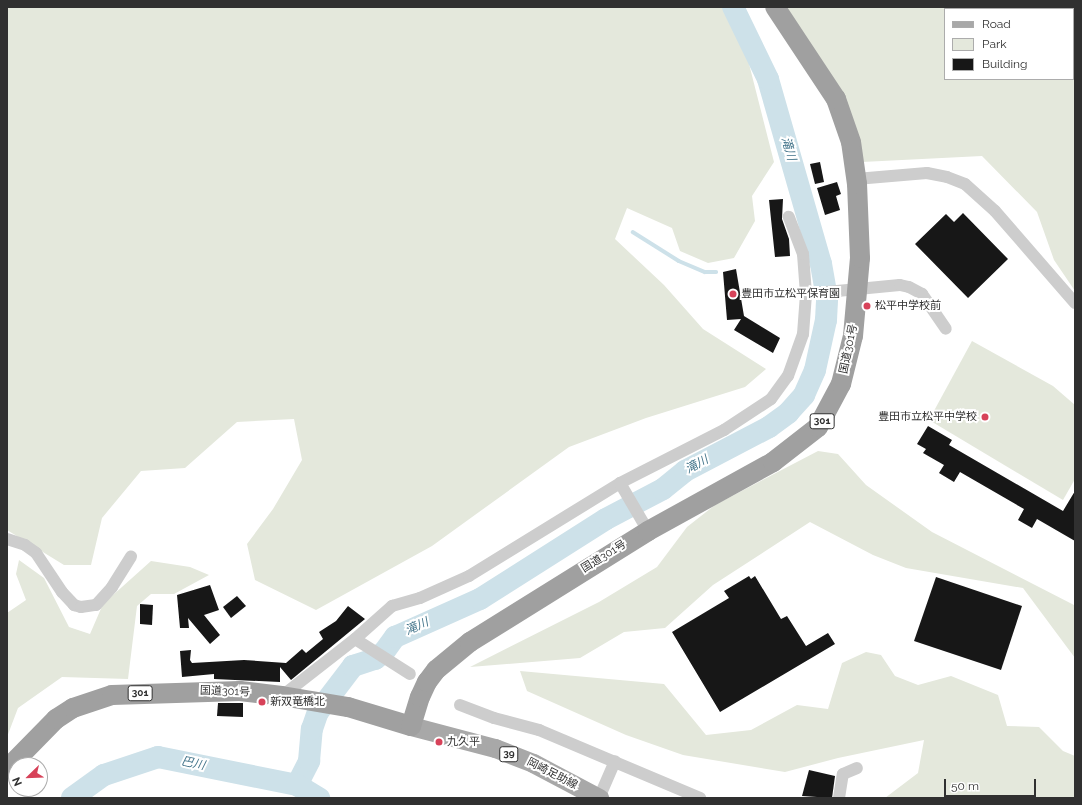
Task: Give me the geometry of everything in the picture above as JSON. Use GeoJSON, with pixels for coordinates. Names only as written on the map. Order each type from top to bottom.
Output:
{"type":"FeatureCollection","features":[{"type":"Feature","properties":{"kind":"highway","name":"国道301号"},"geometry":{"type":"LineString","coordinates":[[7,769],[56,718],[73,708],[112,695],[224,691],[291,697],[348,707],[411,726],[427,682],[450,657],[470,642],[648,531],[773,462],[818,427],[841,384],[853,336],[852,290],[856,179],[851,142],[836,99],[774,7]]}},
{"type":"Feature","properties":{"kind":"main road","name":"岡崎足助線"},"geometry":{"type":"LineString","coordinates":[[411,726],[495,748],[533,763],[599,798]]}},
{"type":"Feature","properties":{"kind":"street"},"geometry":{"type":"LineString","coordinates":[[856,179],[927,173],[947,177],[965,184],[995,211],[1075,303]]}},
{"type":"Feature","properties":{"kind":"street"},"geometry":{"type":"LineString","coordinates":[[291,697],[359,642],[392,606],[420,598],[469,576],[620,483],[724,430],[771,399],[788,376],[800,341],[806,294],[803,254],[789,217]]}},
{"type":"Feature","properties":{"kind":"street"},"geometry":{"type":"LineString","coordinates":[[806,294],[900,285],[917,290],[946,329]]}},
{"type":"Feature","properties":{"kind":"street"},"geometry":{"type":"LineString","coordinates":[[620,483],[648,531]]}},
{"type":"Feature","properties":{"kind":"street"},"geometry":{"type":"LineString","coordinates":[[7,539],[25,545],[36,553],[62,592],[74,605],[81,607],[96,605],[112,587],[131,557]]}},
{"type":"Feature","properties":{"kind":"street"},"geometry":{"type":"LineString","coordinates":[[359,642],[410,674]]}},
{"type":"Feature","properties":{"kind":"street"},"geometry":{"type":"LineString","coordinates":[[460,705],[494,718],[539,730],[700,798]]}},
{"type":"Feature","properties":{"kind":"street"},"geometry":{"type":"LineString","coordinates":[[599,798],[614,762]]}},
{"type":"Feature","properties":{"kind":"street"},"geometry":{"type":"LineString","coordinates":[[839,798],[843,774],[857,768]]}},
{"type":"Feature","properties":{"kind":"green space"},"geometry":{"type":"Polygon","coordinates":[[[7,7],[725,7],[747,56],[774,162],[752,196],[755,221],[734,258],[708,263],[680,251],[672,228],[627,208],[615,239],[664,285],[703,329],[766,369],[745,387],[646,418],[569,447],[432,546],[316,610],[255,580],[247,544],[273,509],[302,460],[294,419],[237,422],[185,468],[141,471],[102,518],[91,565],[64,565],[7,530],[7,7]]]}},
{"type":"Feature","properties":{"kind":"green space"},"geometry":{"type":"Polygon","coordinates":[[[782,7],[1075,7],[1075,291],[1054,260],[1037,212],[982,156],[862,162],[782,7]]]}},
{"type":"Feature","properties":{"kind":"green space"},"geometry":{"type":"Polygon","coordinates":[[[972,341],[1053,386],[1075,405],[1075,479],[1063,500],[929,420],[972,341]]]}},
{"type":"Feature","properties":{"kind":"green space"},"geometry":{"type":"Polygon","coordinates":[[[818,451],[838,454],[866,485],[932,532],[1074,605],[1075,658],[1023,588],[906,568],[873,555],[810,522],[713,585],[665,628],[624,632],[580,658],[470,667],[599,602],[657,567],[687,527],[715,505],[818,451]]]}},
{"type":"Feature","properties":{"kind":"green space"},"geometry":{"type":"Polygon","coordinates":[[[19,560],[44,578],[69,627],[90,634],[103,604],[151,561],[190,567],[209,575],[174,594],[151,594],[137,606],[128,679],[62,677],[18,708],[7,737],[7,613],[26,600],[16,574],[19,560]]]}},
{"type":"Feature","properties":{"kind":"green space"},"geometry":{"type":"Polygon","coordinates":[[[866,652],[881,655],[895,676],[918,685],[951,676],[998,695],[1007,726],[1039,727],[1063,751],[1075,756],[1075,798],[885,798],[918,773],[924,740],[838,758],[785,772],[683,755],[626,735],[527,691],[520,671],[664,684],[706,735],[751,730],[797,705],[828,709],[842,663],[866,652]]]}},
{"type":"Feature","properties":{"kind":"building"},"geometry":{"type":"Polygon","coordinates":[[[820,162],[824,182],[815,184],[810,164],[820,162]]]}},
{"type":"Feature","properties":{"kind":"building"},"geometry":{"type":"Polygon","coordinates":[[[837,182],[841,194],[836,196],[840,210],[825,215],[817,188],[837,182]]]}},
{"type":"Feature","properties":{"kind":"building"},"geometry":{"type":"Polygon","coordinates":[[[783,199],[782,219],[789,239],[790,256],[775,257],[769,200],[783,199]]]}},
{"type":"Feature","properties":{"kind":"building"},"geometry":{"type":"Polygon","coordinates":[[[963,213],[1008,259],[968,298],[915,244],[946,214],[954,222],[963,213]]]}},
{"type":"Feature","properties":{"kind":"building","name":"豊田市立松平保育園"},"geometry":{"type":"Polygon","coordinates":[[[736,269],[744,316],[780,338],[773,353],[734,330],[741,319],[727,320],[723,272],[736,269]]]}},
{"type":"Feature","properties":{"kind":"building"},"geometry":{"type":"Polygon","coordinates":[[[928,426],[952,440],[949,445],[1063,511],[1075,491],[1075,541],[1037,519],[1032,528],[1018,520],[1024,509],[960,472],[954,482],[939,473],[944,465],[923,453],[926,449],[917,444],[928,426]]]}},
{"type":"Feature","properties":{"kind":"building"},"geometry":{"type":"Polygon","coordinates":[[[749,576],[751,579],[755,576],[781,619],[787,616],[806,646],[828,633],[835,644],[720,712],[672,632],[729,598],[724,591],[749,576]]]}},
{"type":"Feature","properties":{"kind":"building"},"geometry":{"type":"Polygon","coordinates":[[[936,577],[1022,606],[1001,670],[914,641],[936,577]]]}},
{"type":"Feature","properties":{"kind":"building"},"geometry":{"type":"Polygon","coordinates":[[[210,585],[219,610],[204,615],[220,635],[210,644],[188,618],[189,628],[180,628],[177,595],[210,585]]]}},
{"type":"Feature","properties":{"kind":"building"},"geometry":{"type":"Polygon","coordinates":[[[237,596],[246,606],[231,618],[223,607],[237,596]]]}},
{"type":"Feature","properties":{"kind":"building"},"geometry":{"type":"Polygon","coordinates":[[[140,604],[153,605],[152,625],[140,624],[140,604]]]}},
{"type":"Feature","properties":{"kind":"building"},"geometry":{"type":"Polygon","coordinates":[[[348,606],[365,619],[291,680],[280,667],[280,682],[214,679],[214,674],[182,677],[180,651],[191,650],[190,660],[192,663],[244,660],[286,663],[302,649],[306,653],[323,639],[319,632],[336,621],[348,606]]]}},
{"type":"Feature","properties":{"kind":"building"},"geometry":{"type":"Polygon","coordinates":[[[218,703],[243,703],[243,717],[217,716],[218,703]]]}},
{"type":"Feature","properties":{"kind":"building"},"geometry":{"type":"Polygon","coordinates":[[[809,770],[835,776],[832,798],[802,796],[809,770]]]}},
{"type":"Feature","properties":{"kind":"waterway","name":"滝川"},"geometry":{"type":"LineString","coordinates":[[297,785],[309,761],[312,729],[318,712],[353,666],[375,659],[384,652],[395,637],[480,599],[606,519],[663,489],[685,471],[769,427],[788,413],[804,395],[815,370],[826,320],[827,298],[821,264],[768,79],[733,7]]}},
{"type":"Feature","properties":{"kind":"waterway"},"geometry":{"type":"LineString","coordinates":[[633,232],[679,261],[705,272],[716,272]]}},
{"type":"Feature","properties":{"kind":"waterway","name":"巴川"},"geometry":{"type":"LineString","coordinates":[[72,798],[104,775],[158,757],[297,785],[319,798]]}},
{"type":"Feature","properties":{"kind":"place","name":"豊田市立松平保育園"},"geometry":{"type":"Point","coordinates":[733,294]}},
{"type":"Feature","properties":{"kind":"place","name":"松平中学校前"},"geometry":{"type":"Point","coordinates":[867,306]}},
{"type":"Feature","properties":{"kind":"place","name":"豊田市立松平中学校"},"geometry":{"type":"Point","coordinates":[985,417]}},
{"type":"Feature","properties":{"kind":"place","name":"新双竜橋北"},"geometry":{"type":"Point","coordinates":[262,702]}},
{"type":"Feature","properties":{"kind":"place","name":"九久平"},"geometry":{"type":"Point","coordinates":[439,742]}}]}
